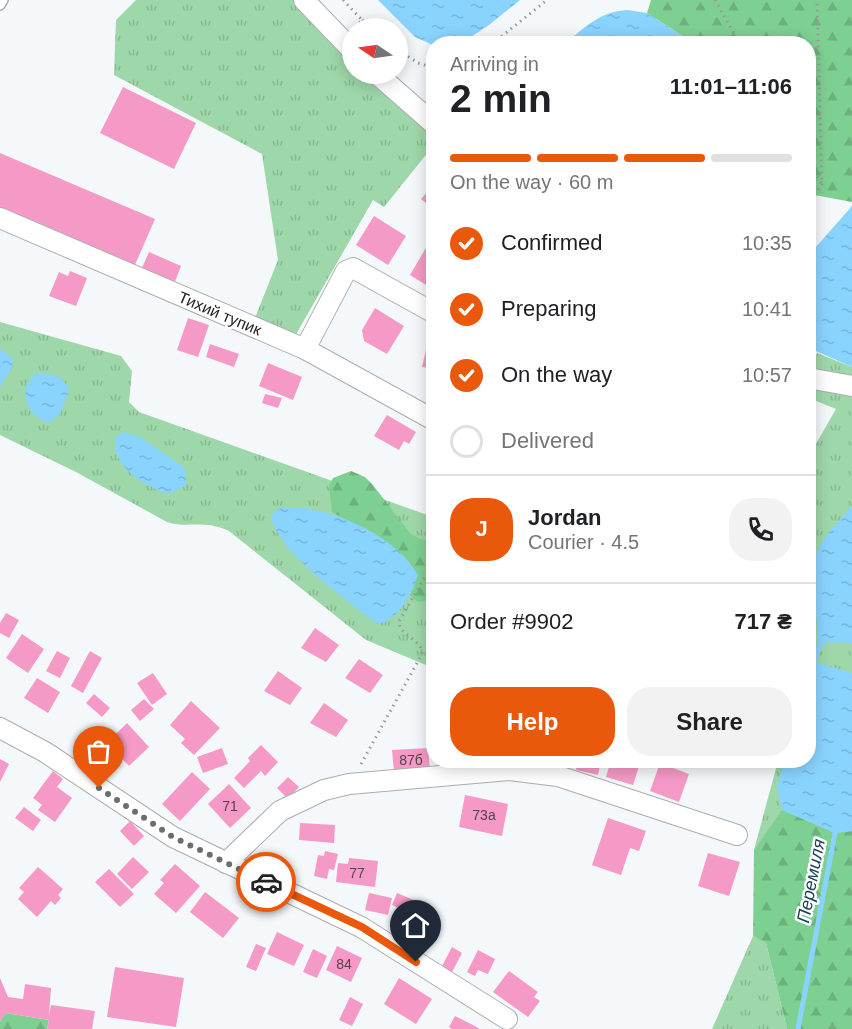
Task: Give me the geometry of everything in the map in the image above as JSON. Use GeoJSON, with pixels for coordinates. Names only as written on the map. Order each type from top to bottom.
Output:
{"type":"FeatureCollection","features":[{"type":"Feature","properties":{"kind":"street"},"geometry":{"type":"LineString","coordinates":[[303,0],[342,40]]}},
{"type":"Feature","properties":{"kind":"street"},"geometry":{"type":"LineString","coordinates":[[388,84],[426,117]]}},
{"type":"Feature","properties":{"kind":"street","name":"Тихий тупик"},"geometry":{"type":"LineString","coordinates":[[0,218],[305,349],[426,416]]}},
{"type":"Feature","properties":{"kind":"street"},"geometry":{"type":"LineString","coordinates":[[305,349],[346,271],[353,268],[426,309]]}},
{"type":"Feature","properties":{"kind":"street"},"geometry":{"type":"LineString","coordinates":[[816,379],[852,386]]}},
{"type":"Feature","properties":{"kind":"street"},"geometry":{"type":"LineString","coordinates":[[0,728],[45,752],[173,837],[362,927],[507,1019]]}},
{"type":"Feature","properties":{"kind":"street"},"geometry":{"type":"LineString","coordinates":[[226,863],[263,825],[280,811],[300,800],[350,784],[509,770],[540,772],[737,835]]}},
{"type":"Feature","properties":{"kind":"lane"},"geometry":{"type":"LineString","coordinates":[[0,5],[3,0]]}},
{"type":"Feature","properties":{"kind":"path"},"geometry":{"type":"LineString","coordinates":[[344,0],[359,18]]}},
{"type":"Feature","properties":{"kind":"path"},"geometry":{"type":"LineString","coordinates":[[502,36],[547,0]]}},
{"type":"Feature","properties":{"kind":"path"},"geometry":{"type":"LineString","coordinates":[[715,0],[735,36]]}},
{"type":"Feature","properties":{"kind":"path"},"geometry":{"type":"LineString","coordinates":[[816,193],[822,184],[817,0]]}},
{"type":"Feature","properties":{"kind":"path"},"geometry":{"type":"LineString","coordinates":[[408,56],[426,66]]}},
{"type":"Feature","properties":{"kind":"path"},"geometry":{"type":"LineString","coordinates":[[816,174],[822,184]]}},
{"type":"Feature","properties":{"kind":"path"},"geometry":{"type":"LineString","coordinates":[[350,784],[422,654],[420,645],[401,630],[399,621],[426,576]]}},
{"type":"Feature","properties":{"kind":"green space"},"geometry":{"type":"Polygon","coordinates":[[[136,0],[304,0],[342,40],[342,84],[388,84],[426,118],[426,155],[384,207],[373,200],[291,343],[255,318],[278,260],[262,154],[114,75],[116,20],[136,0]]]}},
{"type":"Feature","properties":{"kind":"green space"},"geometry":{"type":"Polygon","coordinates":[[[651,0],[852,0],[852,202],[816,195],[816,36],[682,36],[647,13],[651,0]]]}},
{"type":"Feature","properties":{"kind":"green space"},"geometry":{"type":"Polygon","coordinates":[[[0,322],[121,356],[132,371],[129,402],[139,412],[426,514],[426,665],[366,640],[229,531],[219,527],[167,522],[76,472],[0,435],[0,322]]]}},
{"type":"Feature","properties":{"kind":"green space"},"geometry":{"type":"Polygon","coordinates":[[[817,353],[852,367],[852,831],[754,850],[776,768],[816,768],[816,444],[836,409],[816,401],[817,353]]]}},
{"type":"Feature","properties":{"kind":"green space"},"geometry":{"type":"Polygon","coordinates":[[[351,471],[365,477],[411,534],[426,540],[426,601],[418,602],[409,595],[414,588],[393,546],[332,512],[329,486],[333,478],[351,471]]]}},
{"type":"Feature","properties":{"kind":"green space"},"geometry":{"type":"Polygon","coordinates":[[[782,810],[835,833],[852,831],[852,1029],[787,1029],[766,943],[753,936],[754,850],[782,810]]]}},
{"type":"Feature","properties":{"kind":"green space"},"geometry":{"type":"Polygon","coordinates":[[[753,936],[766,943],[787,1029],[712,1029],[753,936]]]}},
{"type":"Feature","properties":{"kind":"green space"},"geometry":{"type":"Polygon","coordinates":[[[6,1013],[49,1020],[47,1029],[0,1029],[0,1021],[6,1013]]]}},
{"type":"Feature","properties":{"kind":"water"},"geometry":{"type":"Polygon","coordinates":[[[378,0],[520,0],[472,36],[426,36],[426,42],[415,37],[408,30],[408,18],[396,18],[378,0]]]}},
{"type":"Feature","properties":{"kind":"water"},"geometry":{"type":"Polygon","coordinates":[[[617,11],[647,13],[682,36],[575,36],[601,17],[617,11]]]}},
{"type":"Feature","properties":{"kind":"water"},"geometry":{"type":"Polygon","coordinates":[[[852,206],[852,367],[816,351],[816,247],[852,206]]]}},
{"type":"Feature","properties":{"kind":"water"},"geometry":{"type":"Polygon","coordinates":[[[0,349],[13,358],[12,368],[0,387],[0,349]]]}},
{"type":"Feature","properties":{"kind":"water"},"geometry":{"type":"Polygon","coordinates":[[[38,372],[58,376],[70,388],[60,414],[49,423],[34,414],[26,400],[27,386],[38,372]]]}},
{"type":"Feature","properties":{"kind":"water"},"geometry":{"type":"Polygon","coordinates":[[[123,432],[140,437],[185,468],[186,486],[168,494],[149,486],[131,474],[119,458],[115,448],[115,438],[123,432]]]}},
{"type":"Feature","properties":{"kind":"water"},"geometry":{"type":"Polygon","coordinates":[[[852,506],[852,643],[827,642],[816,653],[816,555],[827,535],[852,506]]]}},
{"type":"Feature","properties":{"kind":"water"},"geometry":{"type":"Polygon","coordinates":[[[287,507],[323,512],[361,526],[378,536],[408,561],[418,575],[408,598],[398,612],[385,622],[377,624],[332,589],[299,559],[285,544],[271,515],[278,509],[287,507]]]}},
{"type":"Feature","properties":{"kind":"water"},"geometry":{"type":"Polygon","coordinates":[[[816,662],[852,673],[852,831],[835,833],[782,810],[777,788],[782,768],[816,768],[816,662]]]}},
{"type":"Feature","properties":{"kind":"building"},"geometry":{"type":"Polygon","coordinates":[[[123,87],[196,123],[174,169],[100,133],[123,87]]]}},
{"type":"Feature","properties":{"kind":"building"},"geometry":{"type":"Polygon","coordinates":[[[0,153],[155,219],[134,267],[0,209],[0,153]]]}},
{"type":"Feature","properties":{"kind":"building"},"geometry":{"type":"Polygon","coordinates":[[[426,193],[426,203],[421,199],[426,193]]]}},
{"type":"Feature","properties":{"kind":"building"},"geometry":{"type":"Polygon","coordinates":[[[374,216],[406,236],[388,265],[356,245],[374,216]]]}},
{"type":"Feature","properties":{"kind":"building"},"geometry":{"type":"Polygon","coordinates":[[[426,248],[426,285],[410,275],[426,248]]]}},
{"type":"Feature","properties":{"kind":"building"},"geometry":{"type":"Polygon","coordinates":[[[149,252],[181,266],[174,284],[141,270],[149,252]]]}},
{"type":"Feature","properties":{"kind":"building"},"geometry":{"type":"Polygon","coordinates":[[[70,271],[87,278],[76,306],[49,296],[59,272],[68,276],[70,271]]]}},
{"type":"Feature","properties":{"kind":"building"},"geometry":{"type":"Polygon","coordinates":[[[375,308],[404,326],[387,354],[364,341],[362,330],[375,308]]]}},
{"type":"Feature","properties":{"kind":"building"},"geometry":{"type":"Polygon","coordinates":[[[188,318],[209,325],[198,357],[177,350],[188,318]]]}},
{"type":"Feature","properties":{"kind":"building"},"geometry":{"type":"Polygon","coordinates":[[[210,344],[239,354],[234,367],[206,357],[210,344]]]}},
{"type":"Feature","properties":{"kind":"building"},"geometry":{"type":"Polygon","coordinates":[[[426,350],[426,368],[422,367],[426,350]]]}},
{"type":"Feature","properties":{"kind":"building"},"geometry":{"type":"Polygon","coordinates":[[[268,363],[302,377],[293,400],[259,386],[268,363]]]}},
{"type":"Feature","properties":{"kind":"building"},"geometry":{"type":"Polygon","coordinates":[[[265,394],[282,398],[278,408],[262,403],[265,394]]]}},
{"type":"Feature","properties":{"kind":"building"},"geometry":{"type":"Polygon","coordinates":[[[387,415],[416,432],[409,444],[404,441],[399,450],[374,436],[387,415]]]}},
{"type":"Feature","properties":{"kind":"building"},"geometry":{"type":"Polygon","coordinates":[[[6,613],[19,620],[9,638],[0,633],[0,623],[6,613]]]}},
{"type":"Feature","properties":{"kind":"building"},"geometry":{"type":"Polygon","coordinates":[[[315,628],[339,645],[326,662],[301,648],[315,628]]]}},
{"type":"Feature","properties":{"kind":"building"},"geometry":{"type":"Polygon","coordinates":[[[22,634],[44,649],[28,673],[6,658],[22,634]]]}},
{"type":"Feature","properties":{"kind":"building"},"geometry":{"type":"Polygon","coordinates":[[[57,651],[70,658],[60,678],[46,671],[57,651]]]}},
{"type":"Feature","properties":{"kind":"building"},"geometry":{"type":"Polygon","coordinates":[[[90,651],[102,658],[83,693],[71,686],[90,651]]]}},
{"type":"Feature","properties":{"kind":"building"},"geometry":{"type":"Polygon","coordinates":[[[359,659],[383,675],[370,693],[345,678],[359,659]]]}},
{"type":"Feature","properties":{"kind":"building"},"geometry":{"type":"Polygon","coordinates":[[[278,671],[302,688],[290,705],[264,691],[278,671]]]}},
{"type":"Feature","properties":{"kind":"building"},"geometry":{"type":"Polygon","coordinates":[[[153,673],[167,694],[152,705],[137,683],[153,673]]]}},
{"type":"Feature","properties":{"kind":"building"},"geometry":{"type":"Polygon","coordinates":[[[37,678],[60,692],[48,713],[24,698],[37,678]]]}},
{"type":"Feature","properties":{"kind":"building"},"geometry":{"type":"Polygon","coordinates":[[[94,694],[110,708],[102,717],[86,703],[94,694]]]}},
{"type":"Feature","properties":{"kind":"building"},"geometry":{"type":"Polygon","coordinates":[[[144,699],[154,709],[140,721],[131,710],[144,699]]]}},
{"type":"Feature","properties":{"kind":"building"},"geometry":{"type":"Polygon","coordinates":[[[191,701],[220,728],[194,755],[181,743],[185,739],[170,725],[191,701]]]}},
{"type":"Feature","properties":{"kind":"building"},"geometry":{"type":"Polygon","coordinates":[[[324,703],[348,720],[336,737],[310,723],[324,703]]]}},
{"type":"Feature","properties":{"kind":"building"},"geometry":{"type":"Polygon","coordinates":[[[127,723],[149,747],[129,766],[107,743],[127,723]]]}},
{"type":"Feature","properties":{"kind":"building"},"geometry":{"type":"Polygon","coordinates":[[[261,745],[278,762],[265,776],[261,771],[244,788],[234,778],[250,761],[248,758],[261,745]]]}},
{"type":"Feature","properties":{"kind":"building"},"geometry":{"type":"Polygon","coordinates":[[[222,748],[228,764],[203,773],[197,757],[222,748]]]}},
{"type":"Feature","properties":{"kind":"building"},"geometry":{"type":"Polygon","coordinates":[[[426,748],[426,768],[430,770],[394,772],[392,750],[426,748]]]}},
{"type":"Feature","properties":{"kind":"building"},"geometry":{"type":"Polygon","coordinates":[[[0,759],[9,764],[0,782],[0,759]]]}},
{"type":"Feature","properties":{"kind":"building"},"geometry":{"type":"Polygon","coordinates":[[[576,768],[599,768],[598,775],[576,770],[576,768]]]}},
{"type":"Feature","properties":{"kind":"building"},"geometry":{"type":"Polygon","coordinates":[[[609,768],[638,768],[633,785],[606,777],[609,768]]]}},
{"type":"Feature","properties":{"kind":"building"},"geometry":{"type":"Polygon","coordinates":[[[658,768],[673,768],[689,774],[679,802],[650,791],[658,768]]]}},
{"type":"Feature","properties":{"kind":"building"},"geometry":{"type":"Polygon","coordinates":[[[53,771],[63,779],[57,787],[72,798],[55,822],[38,810],[42,805],[33,798],[53,771]]]}},
{"type":"Feature","properties":{"kind":"building"},"geometry":{"type":"Polygon","coordinates":[[[192,772],[210,789],[180,821],[162,804],[192,772]]]}},
{"type":"Feature","properties":{"kind":"building"},"geometry":{"type":"Polygon","coordinates":[[[288,777],[299,787],[288,799],[277,788],[288,777]]]}},
{"type":"Feature","properties":{"kind":"building"},"geometry":{"type":"Polygon","coordinates":[[[229,784],[251,808],[230,828],[208,804],[229,784]]]}},
{"type":"Feature","properties":{"kind":"building"},"geometry":{"type":"Polygon","coordinates":[[[465,795],[508,804],[502,836],[459,827],[465,795]]]}},
{"type":"Feature","properties":{"kind":"building"},"geometry":{"type":"Polygon","coordinates":[[[24,807],[41,820],[33,831],[15,818],[24,807]]]}},
{"type":"Feature","properties":{"kind":"building"},"geometry":{"type":"Polygon","coordinates":[[[608,818],[646,831],[639,851],[630,848],[621,875],[592,865],[608,818]]]}},
{"type":"Feature","properties":{"kind":"building"},"geometry":{"type":"Polygon","coordinates":[[[130,821],[144,836],[134,846],[120,831],[130,821]]]}},
{"type":"Feature","properties":{"kind":"building"},"geometry":{"type":"Polygon","coordinates":[[[300,823],[335,825],[334,843],[299,840],[300,823]]]}},
{"type":"Feature","properties":{"kind":"building"},"geometry":{"type":"Polygon","coordinates":[[[325,851],[338,854],[334,870],[329,869],[327,879],[314,876],[318,855],[324,856],[325,851]]]}},
{"type":"Feature","properties":{"kind":"building"},"geometry":{"type":"Polygon","coordinates":[[[708,853],[740,862],[729,896],[698,886],[708,853]]]}},
{"type":"Feature","properties":{"kind":"building"},"geometry":{"type":"Polygon","coordinates":[[[133,857],[149,872],[132,889],[117,874],[133,857]]]}},
{"type":"Feature","properties":{"kind":"building"},"geometry":{"type":"Polygon","coordinates":[[[349,858],[378,861],[375,887],[336,882],[338,863],[348,864],[349,858]]]}},
{"type":"Feature","properties":{"kind":"building"},"geometry":{"type":"Polygon","coordinates":[[[258,863],[273,866],[272,873],[257,869],[258,863]]]}},
{"type":"Feature","properties":{"kind":"building"},"geometry":{"type":"Polygon","coordinates":[[[175,864],[200,886],[176,913],[154,894],[164,883],[160,880],[175,864]]]}},
{"type":"Feature","properties":{"kind":"building"},"geometry":{"type":"Polygon","coordinates":[[[38,867],[63,889],[58,895],[61,898],[55,905],[51,901],[37,917],[18,899],[24,892],[19,888],[38,867]]]}},
{"type":"Feature","properties":{"kind":"building"},"geometry":{"type":"Polygon","coordinates":[[[109,869],[134,894],[120,907],[95,882],[109,869]]]}},
{"type":"Feature","properties":{"kind":"building"},"geometry":{"type":"Polygon","coordinates":[[[205,892],[239,918],[223,938],[190,912],[205,892]]]}},
{"type":"Feature","properties":{"kind":"building"},"geometry":{"type":"Polygon","coordinates":[[[369,893],[392,898],[388,915],[365,910],[369,893]]]}},
{"type":"Feature","properties":{"kind":"building"},"geometry":{"type":"Polygon","coordinates":[[[397,893],[416,901],[410,913],[392,905],[397,893]]]}},
{"type":"Feature","properties":{"kind":"building"},"geometry":{"type":"Polygon","coordinates":[[[419,909],[436,918],[428,934],[411,925],[419,909]]]}},
{"type":"Feature","properties":{"kind":"building"},"geometry":{"type":"Polygon","coordinates":[[[277,932],[304,945],[294,966],[267,954],[277,932]]]}},
{"type":"Feature","properties":{"kind":"building"},"geometry":{"type":"Polygon","coordinates":[[[256,944],[266,948],[256,971],[246,967],[256,944]]]}},
{"type":"Feature","properties":{"kind":"building"},"geometry":{"type":"Polygon","coordinates":[[[337,946],[362,958],[351,982],[326,970],[337,946]]]}},
{"type":"Feature","properties":{"kind":"building"},"geometry":{"type":"Polygon","coordinates":[[[452,947],[462,953],[451,974],[441,968],[452,947]]]}},
{"type":"Feature","properties":{"kind":"building"},"geometry":{"type":"Polygon","coordinates":[[[313,949],[327,956],[317,978],[303,972],[313,949]]]}},
{"type":"Feature","properties":{"kind":"building"},"geometry":{"type":"Polygon","coordinates":[[[478,950],[495,959],[488,974],[478,970],[475,976],[467,972],[478,950]]]}},
{"type":"Feature","properties":{"kind":"building"},"geometry":{"type":"Polygon","coordinates":[[[115,967],[184,978],[176,1027],[107,1017],[115,967]]]}},
{"type":"Feature","properties":{"kind":"building"},"geometry":{"type":"Polygon","coordinates":[[[509,971],[538,992],[534,997],[540,1001],[528,1017],[493,992],[509,971]]]}},
{"type":"Feature","properties":{"kind":"building"},"geometry":{"type":"Polygon","coordinates":[[[0,978],[8,997],[23,999],[25,984],[51,988],[49,1016],[51,1005],[95,1011],[92,1029],[47,1029],[49,1020],[6,1013],[0,1021],[0,978]]]}},
{"type":"Feature","properties":{"kind":"building"},"geometry":{"type":"Polygon","coordinates":[[[399,978],[432,999],[416,1024],[384,1004],[399,978]]]}},
{"type":"Feature","properties":{"kind":"building"},"geometry":{"type":"Polygon","coordinates":[[[350,997],[363,1004],[352,1026],[339,1020],[350,997]]]}},
{"type":"Feature","properties":{"kind":"building"},"geometry":{"type":"Polygon","coordinates":[[[455,1016],[480,1029],[452,1029],[449,1027],[455,1016]]]}},
{"type":"Feature","properties":{"kind":"waterway","name":"Перемиля"},"geometry":{"type":"LineString","coordinates":[[816,656],[819,647]]}},
{"type":"Feature","properties":{"kind":"waterway","name":"Перемиля"},"geometry":{"type":"LineString","coordinates":[[798,1029],[835,833],[834,826]]}},
{"type":"Feature","properties":{"kind":"way so far"},"geometry":{"type":"LineString","coordinates":[[99,788],[173,837],[266,882]]}},
{"type":"Feature","properties":{"kind":"route"},"geometry":{"type":"LineString","coordinates":[[266,882],[362,927],[416,962]]}}]}
